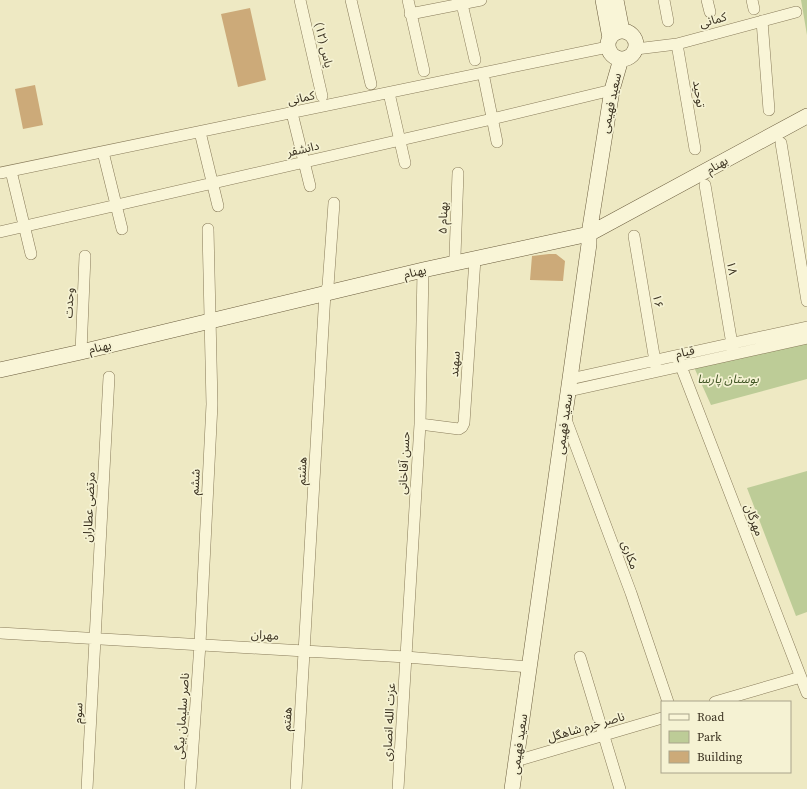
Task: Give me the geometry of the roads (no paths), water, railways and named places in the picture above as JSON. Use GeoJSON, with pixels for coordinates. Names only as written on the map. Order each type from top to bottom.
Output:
{"type":"FeatureCollection","features":[{"type":"Feature","properties":{"kind":"main road"},"geometry":{"type":"LineString","coordinates":[[603,0],[613,39]]}},
{"type":"Feature","properties":{"kind":"main road"},"geometry":{"type":"LineString","coordinates":[[613,39],[626,31],[636,40],[636,49],[630,57],[621,59],[612,56],[613,39],[616,0]]}},
{"type":"Feature","properties":{"kind":"main road","name":"سعید فهیمی"},"geometry":{"type":"LineString","coordinates":[[512,789],[565,417],[589,244],[589,234],[612,90],[621,59]]}},
{"type":"Feature","properties":{"kind":"main road","name":"بهنام"},"geometry":{"type":"LineString","coordinates":[[0,370],[210,321],[327,290],[589,234],[774,132],[807,116]]}},
{"type":"Feature","properties":{"kind":"street","name":"یاس (۱۲)"},"geometry":{"type":"LineString","coordinates":[[300,0],[322,96]]}},
{"type":"Feature","properties":{"kind":"street"},"geometry":{"type":"LineString","coordinates":[[351,0],[371,84]]}},
{"type":"Feature","properties":{"kind":"street"},"geometry":{"type":"LineString","coordinates":[[408,0],[424,71]]}},
{"type":"Feature","properties":{"kind":"street"},"geometry":{"type":"LineString","coordinates":[[410,14],[481,0]]}},
{"type":"Feature","properties":{"kind":"street"},"geometry":{"type":"LineString","coordinates":[[664,0],[668,21]]}},
{"type":"Feature","properties":{"kind":"street"},"geometry":{"type":"LineString","coordinates":[[707,0],[710,12]]}},
{"type":"Feature","properties":{"kind":"street"},"geometry":{"type":"LineString","coordinates":[[462,4],[475,60]]}},
{"type":"Feature","properties":{"kind":"street","name":"کمانی"},"geometry":{"type":"LineString","coordinates":[[636,49],[677,44],[796,12]]}},
{"type":"Feature","properties":{"kind":"street"},"geometry":{"type":"LineString","coordinates":[[762,21],[769,110]]}},
{"type":"Feature","properties":{"kind":"street","name":"کمانی"},"geometry":{"type":"LineString","coordinates":[[0,173],[483,73],[613,39]]}},
{"type":"Feature","properties":{"kind":"street","name":"توحید"},"geometry":{"type":"LineString","coordinates":[[677,44],[695,148]]}},
{"type":"Feature","properties":{"kind":"street"},"geometry":{"type":"LineString","coordinates":[[483,73],[497,142]]}},
{"type":"Feature","properties":{"kind":"street","name":"دانشفر"},"geometry":{"type":"LineString","coordinates":[[0,232],[612,90]]}},
{"type":"Feature","properties":{"kind":"street"},"geometry":{"type":"LineString","coordinates":[[389,93],[405,163]]}},
{"type":"Feature","properties":{"kind":"street"},"geometry":{"type":"LineString","coordinates":[[292,113],[310,186]]}},
{"type":"Feature","properties":{"kind":"street"},"geometry":{"type":"LineString","coordinates":[[200,132],[218,206]]}},
{"type":"Feature","properties":{"kind":"street"},"geometry":{"type":"LineString","coordinates":[[781,144],[807,302]]}},
{"type":"Feature","properties":{"kind":"street"},"geometry":{"type":"LineString","coordinates":[[103,152],[122,229]]}},
{"type":"Feature","properties":{"kind":"street"},"geometry":{"type":"LineString","coordinates":[[11,171],[31,254]]}},
{"type":"Feature","properties":{"kind":"street","name":"بهنام ۵"},"geometry":{"type":"LineString","coordinates":[[456,263],[458,173]]}},
{"type":"Feature","properties":{"kind":"street","name":"۱۸"},"geometry":{"type":"LineString","coordinates":[[705,185],[732,349]]}},
{"type":"Feature","properties":{"kind":"street","name":"هشتم"},"geometry":{"type":"LineString","coordinates":[[305,651],[327,290],[334,202]]}},
{"type":"Feature","properties":{"kind":"street","name":"ششم"},"geometry":{"type":"LineString","coordinates":[[200,644],[212,404],[208,229]]}},
{"type":"Feature","properties":{"kind":"street","name":"۱۶"},"geometry":{"type":"LineString","coordinates":[[634,236],[656,366]]}},
{"type":"Feature","properties":{"kind":"street","name":"وحدت"},"geometry":{"type":"LineString","coordinates":[[81,352],[84,256]]}},
{"type":"Feature","properties":{"kind":"street","name":"سهند"},"geometry":{"type":"LineString","coordinates":[[420,424],[459,429],[464,423],[476,259]]}},
{"type":"Feature","properties":{"kind":"street","name":"حسن آقاخانی"},"geometry":{"type":"LineString","coordinates":[[406,657],[420,424],[423,270]]}},
{"type":"Feature","properties":{"kind":"street","name":"قیام"},"geometry":{"type":"LineString","coordinates":[[569,385],[732,349],[807,327]]}},
{"type":"Feature","properties":{"kind":"street","name":"قیام"},"geometry":{"type":"LineString","coordinates":[[732,349],[807,338]]}},
{"type":"Feature","properties":{"kind":"street","name":"مهرگان"},"geometry":{"type":"LineString","coordinates":[[679,361],[807,693]]}},
{"type":"Feature","properties":{"kind":"street","name":"مرتضی عطاران"},"geometry":{"type":"LineString","coordinates":[[96,639],[109,377]]}},
{"type":"Feature","properties":{"kind":"street","name":"مکاری"},"geometry":{"type":"LineString","coordinates":[[565,417],[631,594],[668,701]]}},
{"type":"Feature","properties":{"kind":"street","name":"مهران"},"geometry":{"type":"LineString","coordinates":[[0,633],[406,657],[529,667]]}},
{"type":"Feature","properties":{"kind":"street","name":"سوم"},"geometry":{"type":"LineString","coordinates":[[87,789],[96,639]]}},
{"type":"Feature","properties":{"kind":"street","name":"ناصر سلیمان بیگی"},"geometry":{"type":"LineString","coordinates":[[190,789],[200,644]]}},
{"type":"Feature","properties":{"kind":"street","name":"هفتم"},"geometry":{"type":"LineString","coordinates":[[296,789],[305,651]]}},
{"type":"Feature","properties":{"kind":"street","name":"عزت الله انصاری"},"geometry":{"type":"LineString","coordinates":[[398,789],[406,657]]}},
{"type":"Feature","properties":{"kind":"street"},"geometry":{"type":"LineString","coordinates":[[580,657],[620,789]]}},
{"type":"Feature","properties":{"kind":"street"},"geometry":{"type":"LineString","coordinates":[[718,701],[801,676]]}},
{"type":"Feature","properties":{"kind":"street","name":"ناصر خرم شاهگل"},"geometry":{"type":"LineString","coordinates":[[516,761],[661,718]]}},
{"type":"Feature","properties":{"kind":"park label","name":"بوستان پارسا"},"geometry":{"type":"Point","coordinates":[728,379]}}]}
